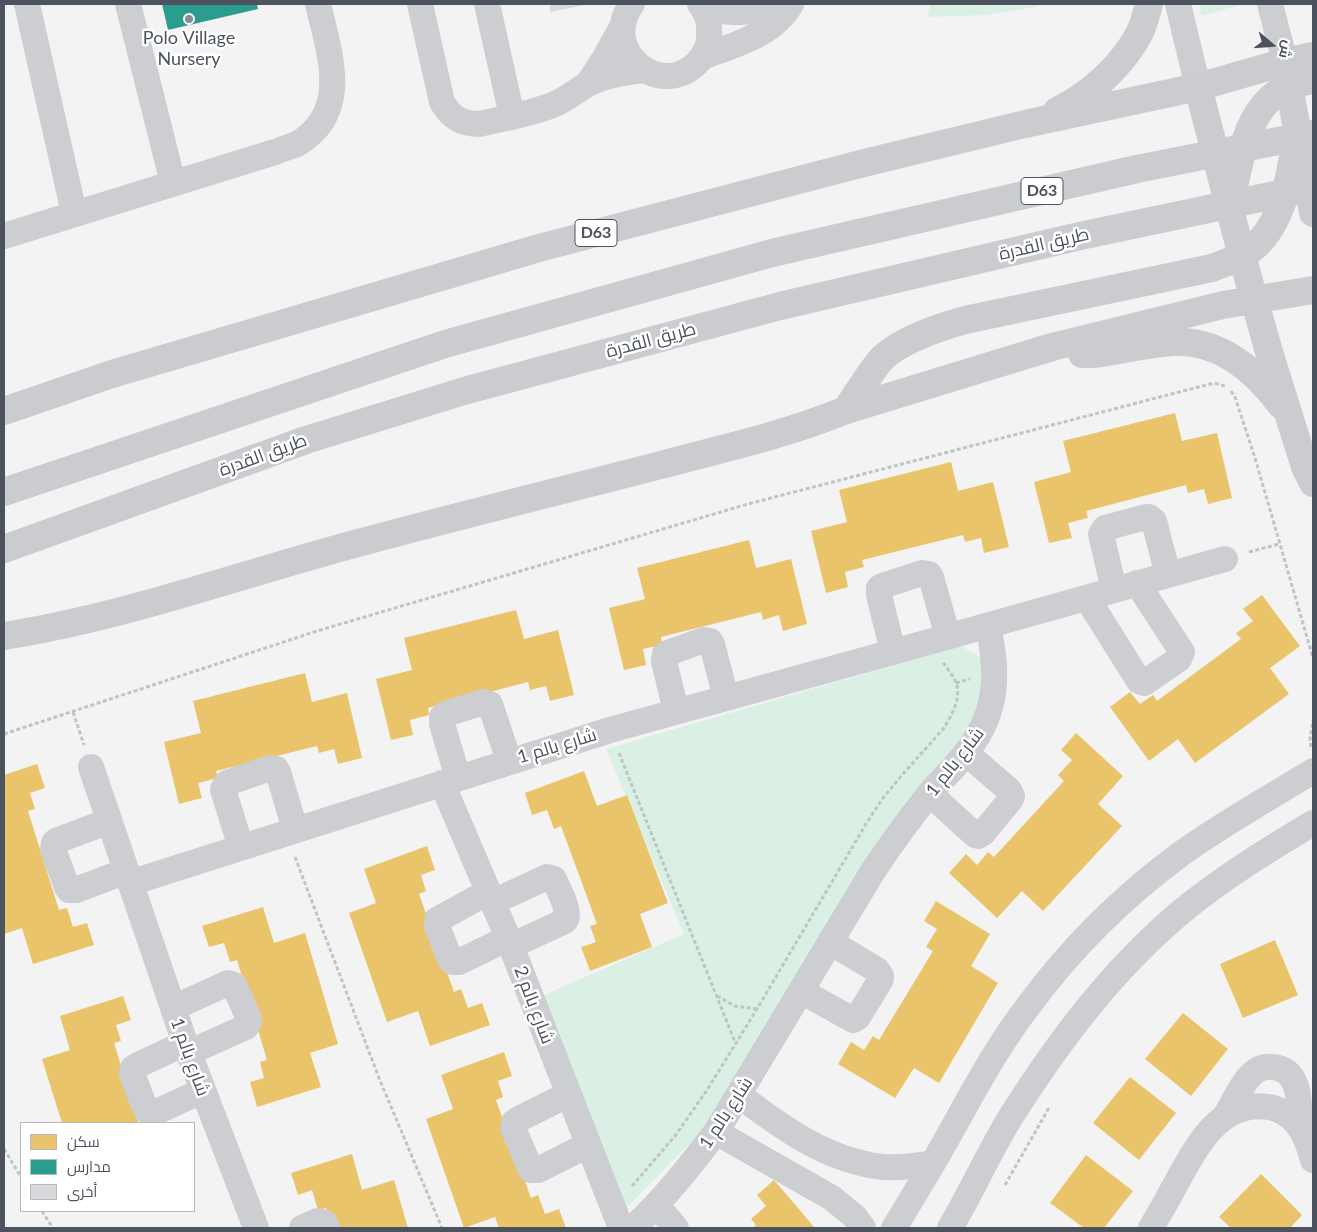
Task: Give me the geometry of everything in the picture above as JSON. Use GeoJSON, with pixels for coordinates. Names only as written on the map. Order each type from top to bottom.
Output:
{"type":"FeatureCollection","features":[{"type":"Feature","properties":{"kind":"main road"},"geometry":{"type":"LineString","coordinates":[[1025,124],[1063,108],[1098,84],[1129,51],[1140,32],[1149,4]]}},
{"type":"Feature","properties":{"kind":"main road","name":"D63"},"geometry":{"type":"LineString","coordinates":[[4,411],[121,372],[539,248],[855,165],[1025,124],[1198,87],[1295,76],[1313,56]]}},
{"type":"Feature","properties":{"kind":"main road"},"geometry":{"type":"LineString","coordinates":[[1229,208],[1246,136],[1267,103],[1295,76]]}},
{"type":"Feature","properties":{"kind":"main road"},"geometry":{"type":"LineString","coordinates":[[1295,76],[1305,133],[1313,213]]}},
{"type":"Feature","properties":{"kind":"main road"},"geometry":{"type":"LineString","coordinates":[[1198,87],[1242,256],[1305,467],[1313,483]]}},
{"type":"Feature","properties":{"kind":"main road"},"geometry":{"type":"LineString","coordinates":[[846,410],[880,360],[895,349],[929,332],[965,320],[1212,268],[1242,256],[1265,237],[1273,224],[1287,185],[1293,159],[1305,133]]}},
{"type":"Feature","properties":{"kind":"main road","name":"D63"},"geometry":{"type":"LineString","coordinates":[[10,488],[445,344],[772,253],[1137,169],[1305,133]]}},
{"type":"Feature","properties":{"kind":"main road","name":"طريق القدرة"},"geometry":{"type":"LineString","coordinates":[[4,549],[306,440],[464,390],[780,306],[1080,236],[1313,187]]}},
{"type":"Feature","properties":{"kind":"main road"},"geometry":{"type":"LineString","coordinates":[[4,636],[74,623],[132,609],[377,538],[758,441],[815,423],[846,410],[1052,347],[1222,305],[1313,290]]}},
{"type":"Feature","properties":{"kind":"main road"},"geometry":{"type":"LineString","coordinates":[[1052,347],[1076,354],[1095,354],[1174,342],[1198,344],[1219,350],[1241,364],[1266,386],[1290,416]]}},
{"type":"Feature","properties":{"kind":"street"},"geometry":{"type":"LineString","coordinates":[[27,4],[74,213]]}},
{"type":"Feature","properties":{"kind":"street"},"geometry":{"type":"LineString","coordinates":[[128,4],[173,183]]}},
{"type":"Feature","properties":{"kind":"street"},"geometry":{"type":"LineString","coordinates":[[4,236],[297,144],[315,129],[328,109],[333,86],[331,62],[318,4]]}},
{"type":"Feature","properties":{"kind":"street"},"geometry":{"type":"LineString","coordinates":[[420,4],[442,102],[448,113],[457,120],[468,124],[480,124],[552,106],[588,84],[614,75],[644,70]]}},
{"type":"Feature","properties":{"kind":"street"},"geometry":{"type":"LineString","coordinates":[[487,4],[512,116]]}},
{"type":"Feature","properties":{"kind":"street"},"geometry":{"type":"LineString","coordinates":[[702,6],[728,12],[744,13],[776,4]]}},
{"type":"Feature","properties":{"kind":"street"},"geometry":{"type":"LineString","coordinates":[[702,57],[764,31],[777,21],[790,4]]}},
{"type":"Feature","properties":{"kind":"street"},"geometry":{"type":"LineString","coordinates":[[1178,4],[1198,87]]}},
{"type":"Feature","properties":{"kind":"street"},"geometry":{"type":"LineString","coordinates":[[1270,4],[1295,76]]}},
{"type":"Feature","properties":{"kind":"street"},"geometry":{"type":"LineString","coordinates":[[627,14],[623,42],[631,58],[644,70],[659,76],[675,75],[691,69],[702,57],[709,42],[710,24],[702,6]]}},
{"type":"Feature","properties":{"kind":"street"},"geometry":{"type":"LineString","coordinates":[[588,84],[606,56],[627,14]]}},
{"type":"Feature","properties":{"kind":"street"},"geometry":{"type":"LineString","coordinates":[[1087,598],[1139,681],[1144,683],[1179,659],[1182,652],[1126,587],[1101,534],[1105,528],[1146,517],[1152,518],[1168,575]]}},
{"type":"Feature","properties":{"kind":"street","name":"شارع بالم 1"},"geometry":{"type":"LineString","coordinates":[[128,877],[241,847],[610,730],[1225,559]]}},
{"type":"Feature","properties":{"kind":"street"},"geometry":{"type":"LineString","coordinates":[[893,652],[879,588],[922,573],[929,574],[931,577],[942,639]]}},
{"type":"Feature","properties":{"kind":"street","name":"شارع بالم 1"},"geometry":{"type":"LineString","coordinates":[[623,1225],[656,1206],[688,1169],[716,1132],[873,870],[930,794],[966,753],[982,728],[993,701],[995,671],[988,626]]}},
{"type":"Feature","properties":{"kind":"street"},"geometry":{"type":"LineString","coordinates":[[676,711],[664,661],[665,654],[704,640],[710,641],[712,644],[726,698]]}},
{"type":"Feature","properties":{"kind":"street","name":"شارع بالم 2"},"geometry":{"type":"LineString","coordinates":[[509,761],[490,704],[484,702],[445,714],[442,717],[450,780],[490,897],[588,1145],[623,1225]]}},
{"type":"Feature","properties":{"kind":"street"},"geometry":{"type":"LineString","coordinates":[[930,794],[978,836],[1012,800],[1009,790],[966,753]]}},
{"type":"Feature","properties":{"kind":"street"},"geometry":{"type":"LineString","coordinates":[[894,1228],[998,1049],[1062,963],[1139,888],[1181,854],[1312,760]]}},
{"type":"Feature","properties":{"kind":"street","name":"شارع بالم 1"},"geometry":{"type":"LineString","coordinates":[[91,767],[186,1048],[256,1228]]}},
{"type":"Feature","properties":{"kind":"street"},"geometry":{"type":"LineString","coordinates":[[241,847],[224,793],[224,786],[227,783],[270,768],[278,772],[291,831]]}},
{"type":"Feature","properties":{"kind":"street"},"geometry":{"type":"LineString","coordinates":[[108,821],[56,841],[53,849],[69,890],[76,890],[128,877]]}},
{"type":"Feature","properties":{"kind":"street"},"geometry":{"type":"LineString","coordinates":[[950,1228],[1009,1120],[1068,1033],[1121,968],[1176,917],[1215,886],[1249,862],[1313,823]]}},
{"type":"Feature","properties":{"kind":"street"},"geometry":{"type":"LineString","coordinates":[[547,876],[554,879],[568,913],[567,919],[459,962],[453,962],[450,960],[437,926],[437,920],[490,897],[547,876]]}},
{"type":"Feature","properties":{"kind":"street"},"geometry":{"type":"LineString","coordinates":[[801,991],[853,1020],[858,1017],[881,979],[877,970],[830,942]]}},
{"type":"Feature","properties":{"kind":"street"},"geometry":{"type":"LineString","coordinates":[[173,1008],[228,983],[234,986],[249,1019],[246,1027],[133,1068],[132,1074],[148,1112],[156,1112],[202,1091]]}},
{"type":"Feature","properties":{"kind":"street"},"geometry":{"type":"LineString","coordinates":[[1151,1228],[1194,1152],[1214,1126],[1226,1115],[1250,1076],[1259,1069],[1277,1067],[1287,1072],[1294,1080],[1298,1090],[1300,1127]]}},
{"type":"Feature","properties":{"kind":"street"},"geometry":{"type":"LineString","coordinates":[[569,1094],[516,1120],[513,1128],[531,1170],[538,1170],[588,1145]]}},
{"type":"Feature","properties":{"kind":"street"},"geometry":{"type":"LineString","coordinates":[[739,1095],[817,1147],[850,1160],[885,1167],[909,1167],[933,1163]]}},
{"type":"Feature","properties":{"kind":"street"},"geometry":{"type":"LineString","coordinates":[[1226,1115],[1241,1108],[1258,1106],[1274,1108],[1288,1116],[1300,1127],[1307,1139],[1313,1160]]}},
{"type":"Feature","properties":{"kind":"street"},"geometry":{"type":"LineString","coordinates":[[768,1161],[786,1128]]}},
{"type":"Feature","properties":{"kind":"street"},"geometry":{"type":"LineString","coordinates":[[716,1132],[832,1198],[855,1217],[863,1228]]}},
{"type":"Feature","properties":{"kind":"street"},"geometry":{"type":"LineString","coordinates":[[832,1198],[850,1160]]}},
{"type":"Feature","properties":{"kind":"street"},"geometry":{"type":"LineString","coordinates":[[656,1206],[676,1228]]}},
{"type":"Feature","properties":{"kind":"street"},"geometry":{"type":"LineString","coordinates":[[302,1228],[318,1221],[325,1224],[327,1228]]}},
{"type":"Feature","properties":{"kind":"path"},"geometry":{"type":"LineString","coordinates":[[4,734],[317,631],[748,504],[1214,383],[1224,385],[1230,389],[1235,397],[1255,458],[1313,658]]}},
{"type":"Feature","properties":{"kind":"path"},"geometry":{"type":"LineString","coordinates":[[1225,559],[1279,544]]}},
{"type":"Feature","properties":{"kind":"path"},"geometry":{"type":"LineString","coordinates":[[623,1225],[620,1207],[629,1190],[675,1136],[691,1114],[757,1009],[879,804],[944,728],[956,706],[956,682],[947,670],[942,639]]}},
{"type":"Feature","properties":{"kind":"path"},"geometry":{"type":"LineString","coordinates":[[72,712],[91,767]]}},
{"type":"Feature","properties":{"kind":"path"},"geometry":{"type":"LineString","coordinates":[[1312,760],[1310,739],[1313,720]]}},
{"type":"Feature","properties":{"kind":"path"},"geometry":{"type":"LineString","coordinates":[[610,730],[735,1042]]}},
{"type":"Feature","properties":{"kind":"path"},"geometry":{"type":"LineString","coordinates":[[291,831],[379,1078],[442,1228]]}},
{"type":"Feature","properties":{"kind":"path"},"geometry":{"type":"LineString","coordinates":[[716,995],[735,1006],[757,1009]]}},
{"type":"Feature","properties":{"kind":"path"},"geometry":{"type":"LineString","coordinates":[[1003,1187],[1051,1104]]}},
{"type":"Feature","properties":{"kind":"path"},"geometry":{"type":"LineString","coordinates":[[4,1149],[20,1175]]}},
{"type":"Feature","properties":{"kind":"path"},"geometry":{"type":"LineString","coordinates":[[43,1212],[53,1228]]}},
{"type":"Feature","properties":{"kind":"green space"},"geometry":{"type":"Polygon","coordinates":[[[931,4],[1043,4],[987,15],[927,17],[931,4]]]}},
{"type":"Feature","properties":{"kind":"green space"},"geometry":{"type":"Polygon","coordinates":[[[1200,4],[1244,4],[1201,16],[1200,4]]]}},
{"type":"Feature","properties":{"kind":"green space"},"geometry":{"type":"Polygon","coordinates":[[[961,646],[989,662],[979,719],[708,1125],[624,1210],[539,997],[684,934],[606,749],[961,646]]]}},
{"type":"Feature","properties":{"kind":"building: سكن"},"geometry":{"type":"Polygon","coordinates":[[[1175,413],[1182,441],[1217,433],[1232,498],[1208,504],[1204,489],[1188,493],[1186,485],[1086,511],[1088,518],[1068,523],[1072,538],[1049,543],[1034,482],[1071,472],[1063,441],[1175,413]]]}},
{"type":"Feature","properties":{"kind":"building: سكن"},"geometry":{"type":"Polygon","coordinates":[[[951,462],[958,491],[993,482],[1009,547],[984,553],[981,538],[965,542],[963,535],[862,560],[864,567],[845,572],[848,587],[826,593],[811,531],[847,522],[839,490],[951,462]]]}},
{"type":"Feature","properties":{"kind":"building: سكن"},"geometry":{"type":"Polygon","coordinates":[[[749,540],[756,568],[791,559],[807,624],[783,631],[779,615],[763,620],[761,612],[661,637],[662,645],[643,649],[646,665],[624,670],[609,608],[645,599],[637,568],[749,540]]]}},
{"type":"Feature","properties":{"kind":"building: سكن"},"geometry":{"type":"Polygon","coordinates":[[[1262,595],[1300,646],[1270,668],[1289,694],[1195,763],[1178,739],[1149,761],[1110,707],[1130,692],[1140,704],[1153,695],[1157,701],[1241,639],[1236,633],[1253,621],[1243,609],[1262,595]]]}},
{"type":"Feature","properties":{"kind":"building: سكن"},"geometry":{"type":"Polygon","coordinates":[[[516,610],[524,639],[558,630],[574,695],[550,701],[546,686],[530,690],[528,682],[428,708],[429,715],[410,720],[413,735],[391,740],[376,679],[412,670],[404,638],[516,610]]]}},
{"type":"Feature","properties":{"kind":"building: سكن"},"geometry":{"type":"Polygon","coordinates":[[[305,673],[312,702],[347,693],[362,758],[338,764],[334,749],[319,753],[317,746],[216,771],[218,778],[198,783],[202,798],[179,804],[164,742],[201,733],[193,701],[305,673]]]}},
{"type":"Feature","properties":{"kind":"building: سكن"},"geometry":{"type":"Polygon","coordinates":[[[1076,733],[1123,776],[1098,804],[1122,826],[1043,911],[1022,891],[997,918],[949,873],[966,854],[977,865],[988,852],[994,857],[1064,781],[1058,775],[1072,760],[1061,750],[1076,733]]]}},
{"type":"Feature","properties":{"kind":"building: سكن"},"geometry":{"type":"Polygon","coordinates":[[[37,764],[45,788],[30,793],[35,809],[28,811],[59,910],[67,908],[73,927],[87,923],[94,945],[33,964],[22,928],[4,934],[4,775],[37,764]]]}},
{"type":"Feature","properties":{"kind":"building: سكن"},"geometry":{"type":"Polygon","coordinates":[[[584,771],[597,806],[627,795],[668,903],[640,914],[652,947],[590,971],[581,947],[596,942],[590,926],[597,924],[561,826],[554,829],[547,810],[532,815],[525,793],[584,771]]]}},
{"type":"Feature","properties":{"kind":"building: سكن"},"geometry":{"type":"Polygon","coordinates":[[[427,846],[435,870],[421,875],[426,891],[419,894],[454,992],[461,989],[468,1008],[482,1003],[490,1025],[430,1046],[418,1011],[387,1022],[349,913],[376,903],[364,869],[427,846]]]}},
{"type":"Feature","properties":{"kind":"building: سكن"},"geometry":{"type":"Polygon","coordinates":[[[936,901],[990,934],[971,966],[998,983],[939,1083],[914,1068],[895,1098],[838,1064],[851,1042],[864,1050],[873,1036],[879,1040],[933,951],[926,947],[937,929],[924,921],[936,901]]]}},
{"type":"Feature","properties":{"kind":"building: سكن"},"geometry":{"type":"Polygon","coordinates":[[[263,907],[274,943],[305,933],[338,1044],[310,1053],[321,1087],[257,1107],[250,1082],[264,1078],[260,1062],[267,1060],[237,960],[230,962],[224,943],[209,947],[202,926],[263,907]]]}},
{"type":"Feature","properties":{"kind":"building: سكن"},"geometry":{"type":"Polygon","coordinates":[[[1275,940],[1298,995],[1243,1018],[1220,964],[1275,940]]]}},
{"type":"Feature","properties":{"kind":"building: سكن"},"geometry":{"type":"Polygon","coordinates":[[[123,996],[131,1020],[116,1025],[121,1041],[114,1043],[139,1122],[62,1122],[42,1059],[70,1050],[60,1016],[123,996]]]}},
{"type":"Feature","properties":{"kind":"building: سكن"},"geometry":{"type":"Polygon","coordinates":[[[1183,1013],[1228,1049],[1191,1096],[1145,1059],[1183,1013]]]}},
{"type":"Feature","properties":{"kind":"building: سكن"},"geometry":{"type":"Polygon","coordinates":[[[504,1052],[512,1076],[498,1081],[503,1097],[496,1100],[531,1198],[538,1195],[545,1214],[559,1209],[566,1228],[499,1228],[495,1217],[464,1228],[426,1119],[453,1109],[441,1075],[504,1052]]]}},
{"type":"Feature","properties":{"kind":"building: سكن"},"geometry":{"type":"Polygon","coordinates":[[[1130,1077],[1176,1113],[1139,1160],[1093,1123],[1130,1077]]]}},
{"type":"Feature","properties":{"kind":"building: سكن"},"geometry":{"type":"Polygon","coordinates":[[[352,1154],[362,1190],[394,1180],[408,1228],[332,1228],[326,1208],[318,1210],[312,1190],[298,1195],[291,1173],[352,1154]]]}},
{"type":"Feature","properties":{"kind":"building: سكن"},"geometry":{"type":"Polygon","coordinates":[[[1086,1155],[1133,1191],[1104,1228],[1084,1228],[1050,1203],[1086,1155]]]}},
{"type":"Feature","properties":{"kind":"building: سكن"},"geometry":{"type":"Polygon","coordinates":[[[1261,1174],[1302,1215],[1290,1228],[1231,1228],[1219,1217],[1261,1174]]]}},
{"type":"Feature","properties":{"kind":"building: سكن"},"geometry":{"type":"Polygon","coordinates":[[[774,1180],[815,1228],[752,1228],[756,1225],[751,1219],[766,1206],[757,1195],[774,1180]]]}},
{"type":"Feature","properties":{"kind":"building: مدارس","name":"Polo Village Nursery"},"geometry":{"type":"Polygon","coordinates":[[[162,4],[257,4],[258,9],[168,30],[162,4]]]}},
{"type":"Feature","properties":{"kind":"building: أخرى"},"geometry":{"type":"Polygon","coordinates":[[[550,4],[585,4],[585,5],[550,12],[550,4]]]}},
{"type":"Feature","properties":{"kind":"place","name":"Polo Village Nursery"},"geometry":{"type":"Point","coordinates":[189,19]}}]}
